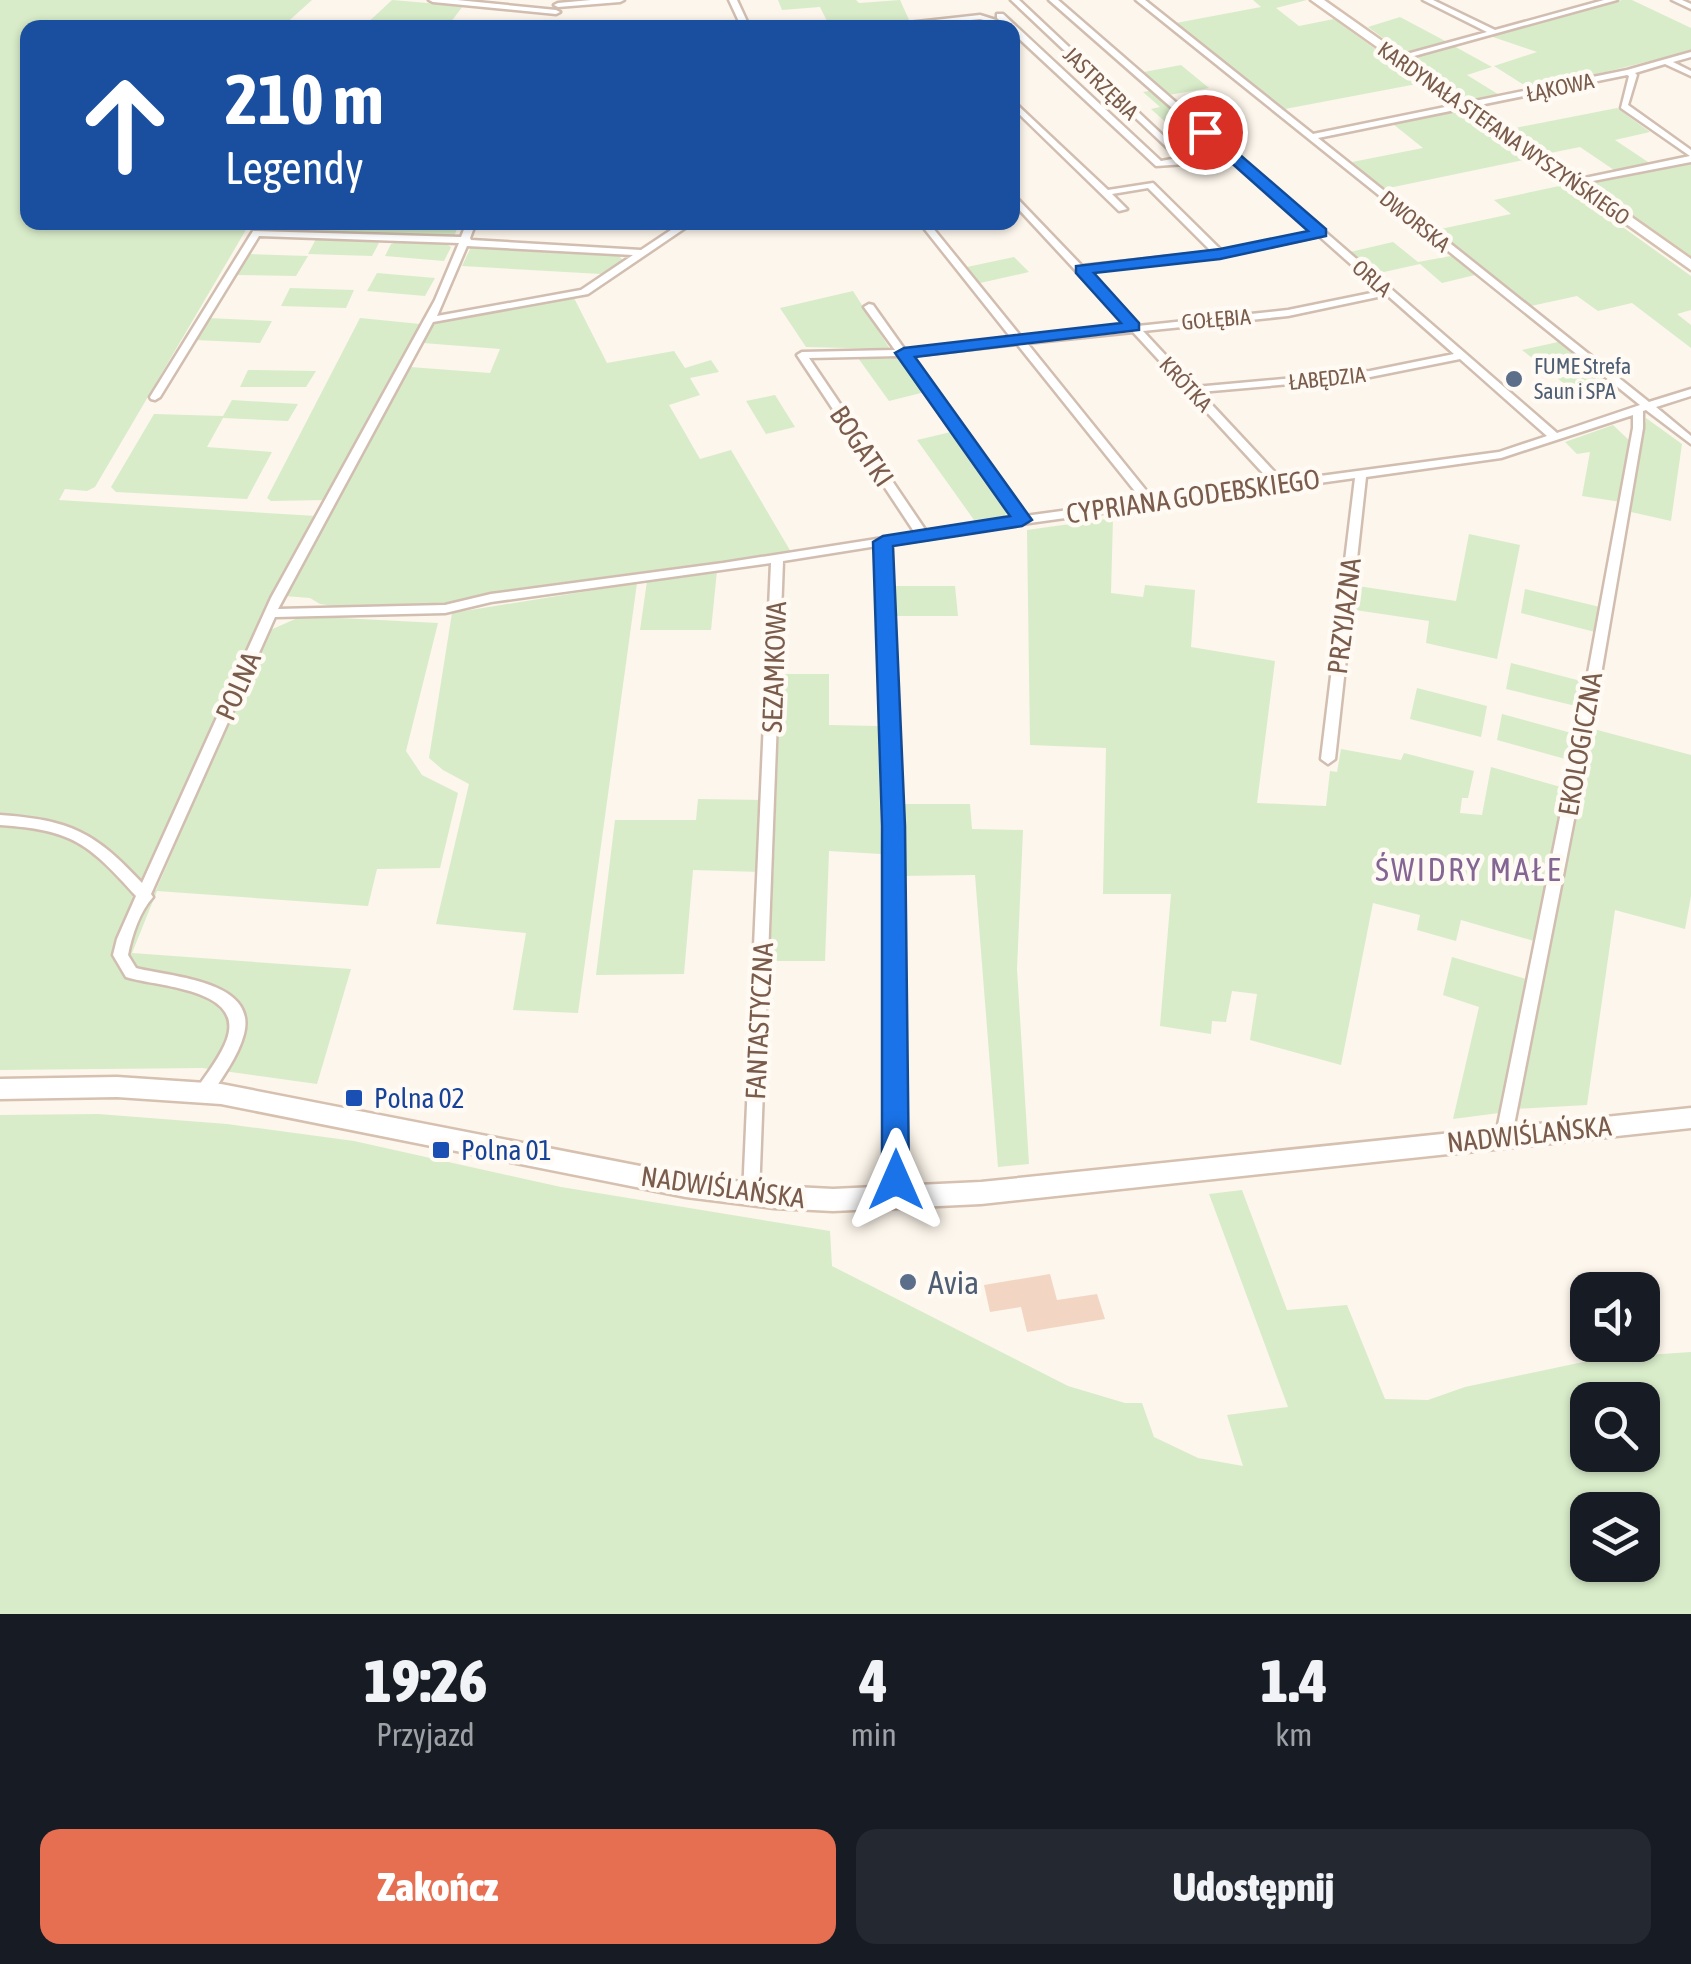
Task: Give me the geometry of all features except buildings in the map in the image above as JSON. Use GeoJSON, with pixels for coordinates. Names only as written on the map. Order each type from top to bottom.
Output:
{"type":"FeatureCollection","features":[{"type":"Feature","properties":{"kind":"main road","name":"KARDYNAŁA STEFANA WYSZYŃSKIEGO"},"geometry":{"type":"LineString","coordinates":[[1316,0],[1691,266]]}},
{"type":"Feature","properties":{"kind":"main road","name":"NADWIŚLAŃSKA"},"geometry":{"type":"LineString","coordinates":[[0,1089],[117,1087],[204,1092],[286,1104],[629,1175],[751,1195],[898,1200],[1691,1118]]}},
{"type":"Feature","properties":{"kind":"street"},"geometry":{"type":"LineString","coordinates":[[432,0],[557,10],[620,0]]}},
{"type":"Feature","properties":{"kind":"street","name":"ORLA"},"geometry":{"type":"LineString","coordinates":[[1053,0],[1554,438]]}},
{"type":"Feature","properties":{"kind":"street","name":"DWORSKA"},"geometry":{"type":"LineString","coordinates":[[1140,0],[1643,407],[1691,441]]}},
{"type":"Feature","properties":{"kind":"street"},"geometry":{"type":"LineString","coordinates":[[1428,0],[1493,32]]}},
{"type":"Feature","properties":{"kind":"street"},"geometry":{"type":"LineString","coordinates":[[1399,58],[1613,0]]}},
{"type":"Feature","properties":{"kind":"street"},"geometry":{"type":"LineString","coordinates":[[1676,0],[1691,7]]}},
{"type":"Feature","properties":{"kind":"street"},"geometry":{"type":"LineString","coordinates":[[993,20],[1018,1]]}},
{"type":"Feature","properties":{"kind":"street","name":"JASTRZĘBIA"},"geometry":{"type":"LineString","coordinates":[[1018,1],[1186,161]]}},
{"type":"Feature","properties":{"kind":"street"},"geometry":{"type":"LineString","coordinates":[[949,20],[996,18]]}},
{"type":"Feature","properties":{"kind":"street"},"geometry":{"type":"LineString","coordinates":[[1020,39],[1159,164],[1228,152]]}},
{"type":"Feature","properties":{"kind":"street","name":"ŁĄKOWA"},"geometry":{"type":"LineString","coordinates":[[1310,136],[1466,107],[1628,72],[1691,54]]}},
{"type":"Feature","properties":{"kind":"street"},"geometry":{"type":"LineString","coordinates":[[1665,61],[1691,74]]}},
{"type":"Feature","properties":{"kind":"street"},"geometry":{"type":"LineString","coordinates":[[1628,72],[1633,75],[1624,106],[1691,157]]}},
{"type":"Feature","properties":{"kind":"street"},"geometry":{"type":"LineString","coordinates":[[1020,110],[1122,209]]}},
{"type":"Feature","properties":{"kind":"street"},"geometry":{"type":"LineString","coordinates":[[1576,183],[1691,157]]}},
{"type":"Feature","properties":{"kind":"street"},"geometry":{"type":"LineString","coordinates":[[1105,193],[1150,185],[1220,254]]}},
{"type":"Feature","properties":{"kind":"street","name":"KRÓTKA"},"geometry":{"type":"LineString","coordinates":[[1020,204],[1278,484]]}},
{"type":"Feature","properties":{"kind":"street","name":"POLNA"},"geometry":{"type":"LineString","coordinates":[[204,1092],[238,1022],[234,1007],[220,994],[147,979],[123,966],[120,955],[124,939],[270,613],[429,320],[470,230]]}},
{"type":"Feature","properties":{"kind":"street"},"geometry":{"type":"LineString","coordinates":[[429,320],[575,295],[678,230]]}},
{"type":"Feature","properties":{"kind":"street"},"geometry":{"type":"LineString","coordinates":[[929,230],[1150,502]]}},
{"type":"Feature","properties":{"kind":"street"},"geometry":{"type":"LineString","coordinates":[[156,397],[256,233],[643,254]]}},
{"type":"Feature","properties":{"kind":"street"},"geometry":{"type":"LineString","coordinates":[[1082,270],[1220,254],[1320,233]]}},
{"type":"Feature","properties":{"kind":"street","name":"GOŁĘBIA"},"geometry":{"type":"LineString","coordinates":[[802,355],[904,353],[1302,311],[1389,292]]}},
{"type":"Feature","properties":{"kind":"street"},"geometry":{"type":"LineString","coordinates":[[869,307],[1022,520]]}},
{"type":"Feature","properties":{"kind":"street","name":"BOGATKI"},"geometry":{"type":"LineString","coordinates":[[802,355],[923,536]]}},
{"type":"Feature","properties":{"kind":"street","name":"ŁABĘDZIA"},"geometry":{"type":"LineString","coordinates":[[1192,390],[1370,374],[1462,356]]}},
{"type":"Feature","properties":{"kind":"street","name":"CYPRIANA GODEBSKIEGO"},"geometry":{"type":"LineString","coordinates":[[270,613],[445,609],[491,598],[1022,520],[1501,455],[1691,392]]}},
{"type":"Feature","properties":{"kind":"street","name":"EKOLOGICZNA"},"geometry":{"type":"LineString","coordinates":[[1509,1136],[1506,1125],[1584,734],[1643,407]]}},
{"type":"Feature","properties":{"kind":"street","name":"PRZYJAZNA"},"geometry":{"type":"LineString","coordinates":[[1328,760],[1361,474]]}},
{"type":"Feature","properties":{"kind":"street"},"geometry":{"type":"LineString","coordinates":[[883,542],[893,826],[898,1200]]}},
{"type":"Feature","properties":{"kind":"street","name":"SEZAMKOWA"},"geometry":{"type":"LineString","coordinates":[[767,846],[777,558]]}},
{"type":"Feature","properties":{"kind":"street"},"geometry":{"type":"LineString","coordinates":[[0,820],[38,821],[76,832],[102,848],[146,897]]}},
{"type":"Feature","properties":{"kind":"street","name":"FANTASTYCZNA"},"geometry":{"type":"LineString","coordinates":[[751,1195],[767,846]]}},
{"type":"Feature","properties":{"kind":"green space"},"geometry":{"type":"Polygon","coordinates":[[[0,0],[312,0],[290,20],[20,20],[20,230],[246,230],[95,487],[87,491],[65,489],[59,500],[316,516],[257,626],[145,890],[156,890],[268,631],[302,616],[438,623],[406,751],[422,775],[458,793],[440,868],[377,869],[368,906],[157,891],[132,953],[351,969],[317,1084],[202,1068],[0,1070],[0,0]]]}},
{"type":"Feature","properties":{"kind":"green space"},"geometry":{"type":"Polygon","coordinates":[[[392,0],[463,6],[452,20],[371,20],[392,0]]]}},
{"type":"Feature","properties":{"kind":"green space"},"geometry":{"type":"Polygon","coordinates":[[[778,0],[900,0],[909,20],[826,20],[820,7],[782,10],[778,0]]]}},
{"type":"Feature","properties":{"kind":"green space"},"geometry":{"type":"Polygon","coordinates":[[[1253,0],[1307,0],[1276,8],[1299,26],[1334,19],[1422,83],[1285,109],[1176,23],[1261,7],[1253,0]]]}},
{"type":"Feature","properties":{"kind":"green space"},"geometry":{"type":"Polygon","coordinates":[[[1632,0],[1691,28],[1691,51],[1532,90],[1494,66],[1537,52],[1487,35],[1632,0]]]}},
{"type":"Feature","properties":{"kind":"green space"},"geometry":{"type":"Polygon","coordinates":[[[1400,17],[1449,43],[1406,55],[1368,27],[1400,17]]]}},
{"type":"Feature","properties":{"kind":"green space"},"geometry":{"type":"Polygon","coordinates":[[[1452,45],[1492,67],[1467,75],[1501,96],[1472,102],[1414,60],[1452,45]]]}},
{"type":"Feature","properties":{"kind":"green space"},"geometry":{"type":"Polygon","coordinates":[[[1181,65],[1209,88],[1169,95],[1144,72],[1181,65]]]}},
{"type":"Feature","properties":{"kind":"green space"},"geometry":{"type":"Polygon","coordinates":[[[1154,90],[1217,146],[1213,152],[1202,155],[1151,109],[1160,107],[1143,92],[1154,90]]]}},
{"type":"Feature","properties":{"kind":"green space"},"geometry":{"type":"Polygon","coordinates":[[[1617,108],[1650,132],[1615,140],[1651,164],[1617,172],[1580,147],[1545,154],[1510,129],[1617,108]]]}},
{"type":"Feature","properties":{"kind":"green space"},"geometry":{"type":"Polygon","coordinates":[[[1464,113],[1528,159],[1384,189],[1352,162],[1423,148],[1393,124],[1464,113]]]}},
{"type":"Feature","properties":{"kind":"green space"},"geometry":{"type":"Polygon","coordinates":[[[1691,161],[1691,259],[1586,183],[1691,161]]]}},
{"type":"Feature","properties":{"kind":"green space"},"geometry":{"type":"Polygon","coordinates":[[[1564,185],[1691,276],[1691,310],[1677,314],[1691,325],[1691,348],[1632,303],[1598,311],[1577,296],[1531,306],[1436,230],[1511,214],[1494,200],[1564,185]]]}},
{"type":"Feature","properties":{"kind":"green space"},"geometry":{"type":"Polygon","coordinates":[[[293,230],[456,230],[454,237],[293,230]]]}},
{"type":"Feature","properties":{"kind":"green space"},"geometry":{"type":"Polygon","coordinates":[[[317,237],[379,243],[372,256],[308,254],[317,237]]]}},
{"type":"Feature","properties":{"kind":"green space"},"geometry":{"type":"Polygon","coordinates":[[[1393,242],[1418,262],[1451,256],[1475,275],[1442,283],[1420,264],[1375,274],[1350,252],[1393,242]]]}},
{"type":"Feature","properties":{"kind":"green space"},"geometry":{"type":"Polygon","coordinates":[[[445,243],[451,247],[444,261],[385,256],[391,244],[445,243]]]}},
{"type":"Feature","properties":{"kind":"green space"},"geometry":{"type":"Polygon","coordinates":[[[471,247],[617,254],[623,260],[601,274],[462,266],[471,247]]]}},
{"type":"Feature","properties":{"kind":"green space"},"geometry":{"type":"Polygon","coordinates":[[[245,254],[308,256],[296,276],[234,275],[245,254]]]}},
{"type":"Feature","properties":{"kind":"green space"},"geometry":{"type":"Polygon","coordinates":[[[1014,257],[1029,272],[980,283],[967,267],[1014,257]]]}},
{"type":"Feature","properties":{"kind":"green space"},"geometry":{"type":"Polygon","coordinates":[[[377,273],[435,278],[425,296],[367,291],[377,273]]]}},
{"type":"Feature","properties":{"kind":"green space"},"geometry":{"type":"Polygon","coordinates":[[[290,288],[354,290],[346,308],[281,306],[290,288]]]}},
{"type":"Feature","properties":{"kind":"green space"},"geometry":{"type":"Polygon","coordinates":[[[853,291],[890,349],[806,347],[780,308],[853,291]]]}},
{"type":"Feature","properties":{"kind":"green space"},"geometry":{"type":"Polygon","coordinates":[[[574,298],[607,363],[674,351],[685,368],[711,360],[719,372],[690,378],[700,395],[669,405],[700,459],[731,450],[791,552],[442,605],[340,607],[310,598],[284,596],[410,367],[490,373],[500,349],[423,343],[434,322],[574,298]]]}},
{"type":"Feature","properties":{"kind":"green space"},"geometry":{"type":"Polygon","coordinates":[[[208,318],[272,321],[260,343],[195,340],[208,318]]]}},
{"type":"Feature","properties":{"kind":"green space"},"geometry":{"type":"Polygon","coordinates":[[[360,318],[420,324],[325,500],[271,501],[267,498],[360,318]]]}},
{"type":"Feature","properties":{"kind":"green space"},"geometry":{"type":"Polygon","coordinates":[[[1558,342],[1607,382],[1572,390],[1522,350],[1558,342]]]}},
{"type":"Feature","properties":{"kind":"green space"},"geometry":{"type":"Polygon","coordinates":[[[858,358],[900,359],[925,392],[889,401],[858,358]]]}},
{"type":"Feature","properties":{"kind":"green space"},"geometry":{"type":"Polygon","coordinates":[[[248,370],[316,371],[306,387],[240,387],[248,370]]]}},
{"type":"Feature","properties":{"kind":"green space"},"geometry":{"type":"Polygon","coordinates":[[[775,395],[795,427],[766,434],[746,401],[775,395]]]}},
{"type":"Feature","properties":{"kind":"green space"},"geometry":{"type":"Polygon","coordinates":[[[232,400],[298,404],[288,421],[223,418],[207,447],[272,452],[247,499],[116,492],[111,487],[154,414],[223,416],[232,400]]]}},
{"type":"Feature","properties":{"kind":"green space"},"geometry":{"type":"Polygon","coordinates":[[[1646,418],[1682,444],[1671,521],[1631,512],[1646,418]]]}},
{"type":"Feature","properties":{"kind":"green space"},"geometry":{"type":"Polygon","coordinates":[[[1613,425],[1632,443],[1621,502],[1582,496],[1590,452],[1577,454],[1565,442],[1613,425]]]}},
{"type":"Feature","properties":{"kind":"green space"},"geometry":{"type":"Polygon","coordinates":[[[951,432],[1009,510],[1004,516],[974,520],[917,440],[951,432]]]}},
{"type":"Feature","properties":{"kind":"green space"},"geometry":{"type":"Polygon","coordinates":[[[1113,518],[1111,593],[1143,597],[1145,585],[1195,590],[1191,647],[1275,661],[1257,803],[1326,806],[1330,771],[1337,772],[1341,749],[1401,760],[1404,753],[1474,771],[1460,813],[1482,815],[1491,767],[1564,788],[1534,941],[1461,920],[1456,941],[1417,930],[1420,915],[1373,903],[1341,1065],[1250,1040],[1257,994],[1232,991],[1226,1022],[1212,1021],[1211,1034],[1160,1026],[1171,894],[1103,894],[1106,748],[1030,745],[1027,530],[1113,518]]]}},
{"type":"Feature","properties":{"kind":"green space"},"geometry":{"type":"Polygon","coordinates":[[[1469,534],[1520,545],[1497,659],[1426,643],[1429,621],[1355,610],[1358,586],[1456,601],[1469,534]]]}},
{"type":"Feature","properties":{"kind":"green space"},"geometry":{"type":"Polygon","coordinates":[[[717,571],[711,630],[640,630],[647,581],[717,571]]]}},
{"type":"Feature","properties":{"kind":"green space"},"geometry":{"type":"Polygon","coordinates":[[[637,583],[578,1013],[513,1010],[526,933],[436,924],[469,784],[429,758],[452,613],[637,583]]]}},
{"type":"Feature","properties":{"kind":"green space"},"geometry":{"type":"Polygon","coordinates":[[[894,586],[955,586],[958,616],[895,616],[894,586]]]}},
{"type":"Feature","properties":{"kind":"green space"},"geometry":{"type":"Polygon","coordinates":[[[1525,589],[1600,607],[1595,632],[1521,613],[1525,589]]]}},
{"type":"Feature","properties":{"kind":"green space"},"geometry":{"type":"Polygon","coordinates":[[[1511,663],[1585,682],[1580,707],[1506,689],[1511,663]]]}},
{"type":"Feature","properties":{"kind":"green space"},"geometry":{"type":"Polygon","coordinates":[[[781,674],[829,674],[829,725],[878,726],[881,854],[829,851],[825,961],[770,961],[781,674]]]}},
{"type":"Feature","properties":{"kind":"green space"},"geometry":{"type":"Polygon","coordinates":[[[1417,688],[1487,706],[1481,737],[1410,719],[1417,688]]]}},
{"type":"Feature","properties":{"kind":"green space"},"geometry":{"type":"Polygon","coordinates":[[[1502,714],[1575,734],[1569,760],[1497,740],[1502,714]]]}},
{"type":"Feature","properties":{"kind":"green space"},"geometry":{"type":"Polygon","coordinates":[[[1590,728],[1691,755],[1691,896],[1685,929],[1615,910],[1587,1105],[1514,1109],[1590,728]]]}},
{"type":"Feature","properties":{"kind":"green space"},"geometry":{"type":"Polygon","coordinates":[[[698,799],[764,800],[761,872],[693,870],[684,974],[596,975],[615,820],[696,820],[698,799]]]}},
{"type":"Feature","properties":{"kind":"green space"},"geometry":{"type":"Polygon","coordinates":[[[899,804],[970,804],[972,829],[1023,830],[1017,969],[1029,1164],[998,1167],[975,875],[900,876],[899,804]]]}},
{"type":"Feature","properties":{"kind":"green space"},"geometry":{"type":"Polygon","coordinates":[[[1452,957],[1526,979],[1499,1113],[1453,1119],[1479,1007],[1443,995],[1452,957]]]}},
{"type":"Feature","properties":{"kind":"green space"},"geometry":{"type":"Polygon","coordinates":[[[98,1114],[227,1124],[354,1141],[561,1187],[830,1231],[832,1266],[1068,1386],[1125,1403],[1142,1403],[1154,1437],[1198,1458],[1243,1466],[1227,1415],[1288,1407],[1209,1194],[1242,1190],[1287,1310],[1347,1305],[1385,1399],[1428,1400],[1465,1387],[1583,1362],[1660,1362],[1660,1354],[1691,1352],[1691,1614],[0,1614],[0,1115],[98,1114]]]}},
{"type":"Feature","properties":{"kind":"place","name":"FUME Strefa Saun i SPA"},"geometry":{"type":"Point","coordinates":[1514,379]}},
{"type":"Feature","properties":{"kind":"place","name":"Polna 02"},"geometry":{"type":"Point","coordinates":[354,1098]}},
{"type":"Feature","properties":{"kind":"place","name":"Polna 01"},"geometry":{"type":"Point","coordinates":[441,1150]}},
{"type":"Feature","properties":{"kind":"place","name":"Avia"},"geometry":{"type":"Point","coordinates":[908,1282]}},
{"type":"Feature","properties":{"kind":"district","name":"ŚWIDRY MAŁE"},"geometry":{"type":"Point","coordinates":[1469,869]}},
{"type":"Feature","properties":{"kind":"route"},"geometry":{"type":"LineString","coordinates":[[896,1180],[893,826],[883,542],[1022,520],[904,353],[1134,327],[1082,270],[1220,254],[1320,233],[1205,132]]}}]}
